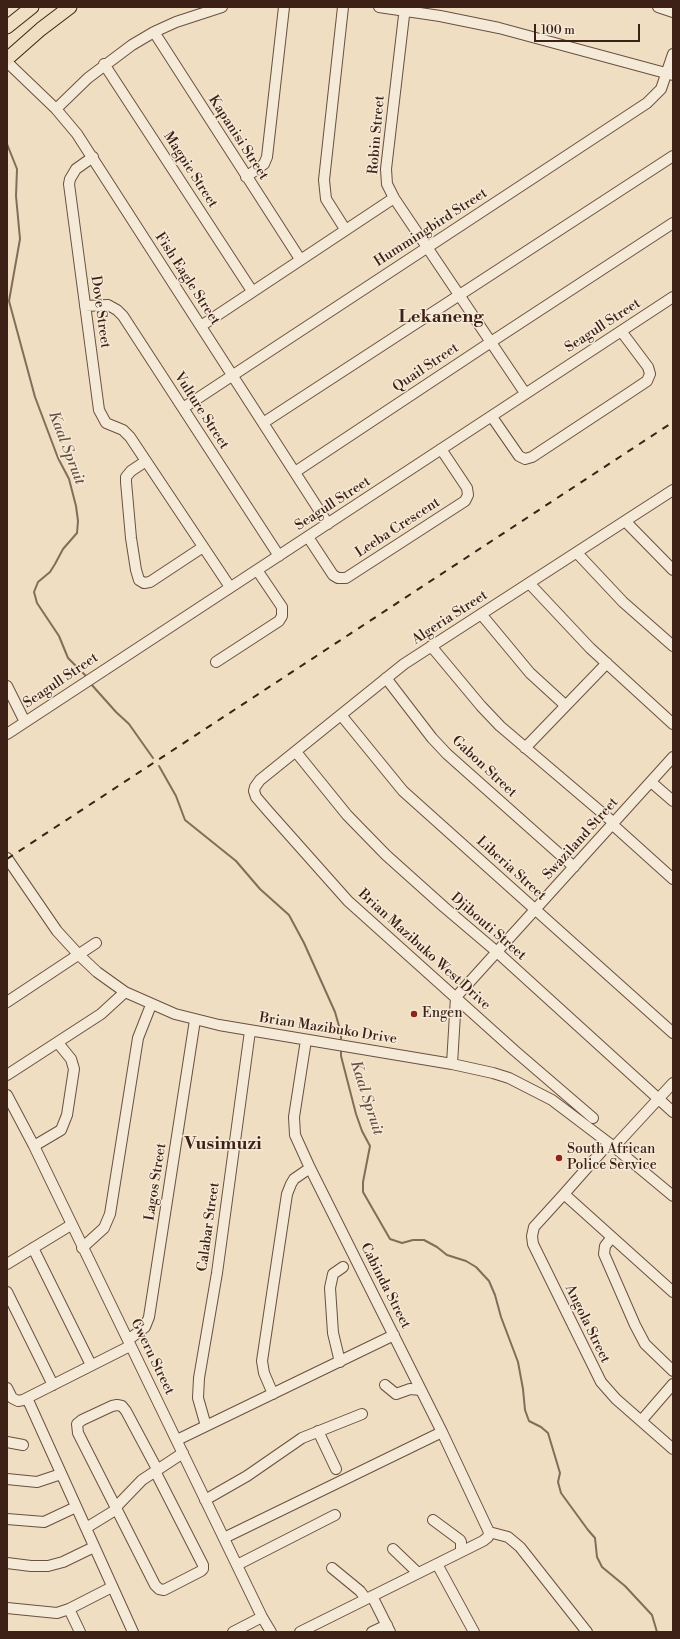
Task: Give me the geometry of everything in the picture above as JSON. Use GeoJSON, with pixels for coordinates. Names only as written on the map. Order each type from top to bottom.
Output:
{"type":"FeatureCollection","features":[{"type":"Feature","properties":{"kind":"main road"},"geometry":{"type":"LineString","coordinates":[[7,27],[32,7]]}},
{"type":"Feature","properties":{"kind":"main road"},"geometry":{"type":"LineString","coordinates":[[7,59],[41,29],[70,7]]}},
{"type":"Feature","properties":{"kind":"street"},"geometry":{"type":"LineString","coordinates":[[56,109],[88,78],[121,52],[154,32],[220,7]]}},
{"type":"Feature","properties":{"kind":"street"},"geometry":{"type":"LineString","coordinates":[[246,177],[264,164],[268,153],[284,7]]}},
{"type":"Feature","properties":{"kind":"street"},"geometry":{"type":"LineString","coordinates":[[343,7],[324,180],[326,199],[345,229]]}},
{"type":"Feature","properties":{"kind":"street"},"geometry":{"type":"LineString","coordinates":[[379,7],[405,8],[499,28],[670,74]]}},
{"type":"Feature","properties":{"kind":"street"},"geometry":{"type":"LineString","coordinates":[[658,7],[673,12]]}},
{"type":"Feature","properties":{"kind":"street","name":"Robin Street"},"geometry":{"type":"LineString","coordinates":[[405,8],[386,170],[387,184],[394,198],[525,393]]}},
{"type":"Feature","properties":{"kind":"street","name":"Kapanisi Street"},"geometry":{"type":"LineString","coordinates":[[154,32],[300,259]]}},
{"type":"Feature","properties":{"kind":"street","name":"Hummingbird Street"},"geometry":{"type":"LineString","coordinates":[[183,408],[427,246],[647,103],[661,89],[670,74],[673,54]]}},
{"type":"Feature","properties":{"kind":"street","name":"Fish Eagle Street"},"geometry":{"type":"LineString","coordinates":[[7,62],[56,109],[78,134],[328,524]]}},
{"type":"Feature","properties":{"kind":"street","name":"Magpie Street"},"geometry":{"type":"LineString","coordinates":[[104,64],[252,291]]}},
{"type":"Feature","properties":{"kind":"street"},"geometry":{"type":"LineString","coordinates":[[263,423],[673,156]]}},
{"type":"Feature","properties":{"kind":"street","name":"Dove Street"},"geometry":{"type":"LineString","coordinates":[[93,157],[76,169],[70,179],[69,184],[96,394],[101,415],[106,423],[126,433],[230,587]]}},
{"type":"Feature","properties":{"kind":"street"},"geometry":{"type":"LineString","coordinates":[[201,326],[345,229],[394,198]]}},
{"type":"Feature","properties":{"kind":"street","name":"Quail Street"},"geometry":{"type":"LineString","coordinates":[[295,472],[490,342],[673,223]]}},
{"type":"Feature","properties":{"kind":"street","name":"Seagull Street"},"geometry":{"type":"LineString","coordinates":[[7,734],[492,417],[525,393],[672,299]]}},
{"type":"Feature","properties":{"kind":"street","name":"Vulture Street"},"geometry":{"type":"LineString","coordinates":[[85,306],[108,305],[117,310],[183,408],[278,556]]}},
{"type":"Feature","properties":{"kind":"street"},"geometry":{"type":"LineString","coordinates":[[492,417],[519,456],[525,459],[532,457],[647,381],[650,374],[648,367],[621,331]]}},
{"type":"Feature","properties":{"kind":"street","name":"Leeba Crescent"},"geometry":{"type":"LineString","coordinates":[[308,537],[334,575],[338,578],[346,578],[385,553],[467,498],[467,488],[441,449]]}},
{"type":"Feature","properties":{"kind":"street"},"geometry":{"type":"LineString","coordinates":[[146,461],[131,471],[126,477],[131,538],[139,580],[144,583],[150,582],[203,547]]}},
{"type":"Feature","properties":{"kind":"street","name":"Algeria Street"},"geometry":{"type":"LineString","coordinates":[[255,787],[257,782],[386,678],[431,646],[673,490]]}},
{"type":"Feature","properties":{"kind":"street"},"geometry":{"type":"LineString","coordinates":[[625,521],[673,570]]}},
{"type":"Feature","properties":{"kind":"street"},"geometry":{"type":"LineString","coordinates":[[577,553],[624,602],[673,646]]}},
{"type":"Feature","properties":{"kind":"street"},"geometry":{"type":"LineString","coordinates":[[216,662],[279,622],[282,616],[282,607],[257,570]]}},
{"type":"Feature","properties":{"kind":"street"},"geometry":{"type":"LineString","coordinates":[[529,584],[607,663],[673,724]]}},
{"type":"Feature","properties":{"kind":"street"},"geometry":{"type":"LineString","coordinates":[[481,614],[530,673],[565,705]]}},
{"type":"Feature","properties":{"kind":"street"},"geometry":{"type":"LineString","coordinates":[[431,646],[485,711],[673,879]]}},
{"type":"Feature","properties":{"kind":"street"},"geometry":{"type":"LineString","coordinates":[[525,748],[607,663]]}},
{"type":"Feature","properties":{"kind":"street","name":"Gabon Street"},"geometry":{"type":"LineString","coordinates":[[386,678],[432,738],[447,754],[574,867]]}},
{"type":"Feature","properties":{"kind":"street"},"geometry":{"type":"LineString","coordinates":[[7,686],[25,722]]}},
{"type":"Feature","properties":{"kind":"street","name":"Liberia Street"},"geometry":{"type":"LineString","coordinates":[[341,715],[403,791],[673,1033]]}},
{"type":"Feature","properties":{"kind":"street","name":"Djibouti Street"},"geometry":{"type":"LineString","coordinates":[[296,752],[364,834],[416,882],[497,952],[673,1112]]}},
{"type":"Feature","properties":{"kind":"street","name":"Swaziland Street"},"geometry":{"type":"LineString","coordinates":[[456,998],[673,757]]}},
{"type":"Feature","properties":{"kind":"street"},"geometry":{"type":"LineString","coordinates":[[651,782],[673,801]]}},
{"type":"Feature","properties":{"kind":"street","name":"Brian Mazibuko West Drive"},"geometry":{"type":"LineString","coordinates":[[255,787],[256,796],[336,889],[515,1051],[593,1118]]}},
{"type":"Feature","properties":{"kind":"street","name":"Brian Mazibuko Drive"},"geometry":{"type":"LineString","coordinates":[[7,858],[50,922],[79,955],[97,972],[125,992],[151,1005],[196,1020],[250,1031],[493,1072],[526,1086],[552,1100],[612,1145],[673,1196]]}},
{"type":"Feature","properties":{"kind":"street"},"geometry":{"type":"LineString","coordinates":[[7,1002],[96,943]]}},
{"type":"Feature","properties":{"kind":"street"},"geometry":{"type":"LineString","coordinates":[[7,1075],[101,1014],[125,992]]}},
{"type":"Feature","properties":{"kind":"street"},"geometry":{"type":"LineString","coordinates":[[452,1064],[456,998]]}},
{"type":"Feature","properties":{"kind":"street"},"geometry":{"type":"LineString","coordinates":[[82,1248],[104,1228],[110,1214],[138,1038],[151,1005]]}},
{"type":"Feature","properties":{"kind":"street","name":"Lagos Street"},"geometry":{"type":"LineString","coordinates":[[27,1398],[91,1366],[129,1343],[146,1327],[150,1317],[196,1020]]}},
{"type":"Feature","properties":{"kind":"street","name":"Calabar Street"},"geometry":{"type":"LineString","coordinates":[[206,1426],[198,1398],[199,1378],[217,1273],[250,1031]]}},
{"type":"Feature","properties":{"kind":"street","name":"Cabinda Street"},"geometry":{"type":"LineString","coordinates":[[306,1040],[294,1127],[298,1144],[442,1432],[488,1526],[489,1534]]}},
{"type":"Feature","properties":{"kind":"street"},"geometry":{"type":"LineString","coordinates":[[34,1146],[60,1130],[67,1115],[74,1069],[71,1059],[58,1043]]}},
{"type":"Feature","properties":{"kind":"street","name":"Angola Street"},"geometry":{"type":"LineString","coordinates":[[673,1083],[659,1099],[564,1194],[534,1227],[532,1236],[533,1244],[599,1379],[616,1399],[673,1449]]}},
{"type":"Feature","properties":{"kind":"street","name":"Gweru Street"},"geometry":{"type":"LineString","coordinates":[[7,1095],[34,1146],[82,1248],[177,1440],[262,1617],[271,1632]]}},
{"type":"Feature","properties":{"kind":"street"},"geometry":{"type":"LineString","coordinates":[[273,1394],[264,1373],[262,1361],[287,1194],[294,1179],[310,1168]]}},
{"type":"Feature","properties":{"kind":"street"},"geometry":{"type":"LineString","coordinates":[[564,1194],[673,1292]]}},
{"type":"Feature","properties":{"kind":"street"},"geometry":{"type":"LineString","coordinates":[[7,1264],[71,1225]]}},
{"type":"Feature","properties":{"kind":"street"},"geometry":{"type":"LineString","coordinates":[[612,1236],[605,1246],[604,1254],[634,1326],[645,1344],[673,1371]]}},
{"type":"Feature","properties":{"kind":"street"},"geometry":{"type":"LineString","coordinates":[[33,1248],[91,1366]]}},
{"type":"Feature","properties":{"kind":"street"},"geometry":{"type":"LineString","coordinates":[[340,1362],[333,1333],[330,1288],[332,1274],[343,1267]]}},
{"type":"Feature","properties":{"kind":"street"},"geometry":{"type":"LineString","coordinates":[[7,1292],[53,1385]]}},
{"type":"Feature","properties":{"kind":"street"},"geometry":{"type":"LineString","coordinates":[[177,1440],[394,1336]]}},
{"type":"Feature","properties":{"kind":"street"},"geometry":{"type":"LineString","coordinates":[[641,1420],[673,1384]]}},
{"type":"Feature","properties":{"kind":"street"},"geometry":{"type":"LineString","coordinates":[[386,1385],[396,1394],[410,1389],[421,1390]]}},
{"type":"Feature","properties":{"kind":"street"},"geometry":{"type":"LineString","coordinates":[[7,1388],[15,1400],[20,1401],[27,1398],[133,1632]]}},
{"type":"Feature","properties":{"kind":"street"},"geometry":{"type":"LineString","coordinates":[[115,1405],[122,1406],[126,1410],[202,1563],[202,1569],[168,1589],[159,1589],[155,1586],[116,1508],[76,1427],[79,1421],[115,1405]]}},
{"type":"Feature","properties":{"kind":"street"},"geometry":{"type":"LineString","coordinates":[[205,1500],[247,1476],[302,1438],[362,1414]]}},
{"type":"Feature","properties":{"kind":"street"},"geometry":{"type":"LineString","coordinates":[[318,1432],[336,1469]]}},
{"type":"Feature","properties":{"kind":"street"},"geometry":{"type":"LineString","coordinates":[[224,1538],[442,1432]]}},
{"type":"Feature","properties":{"kind":"street"},"geometry":{"type":"LineString","coordinates":[[7,1442],[23,1445]]}},
{"type":"Feature","properties":{"kind":"street"},"geometry":{"type":"LineString","coordinates":[[86,1528],[116,1508],[138,1483],[183,1453]]}},
{"type":"Feature","properties":{"kind":"street"},"geometry":{"type":"LineString","coordinates":[[7,1480],[37,1482],[61,1474]]}},
{"type":"Feature","properties":{"kind":"street"},"geometry":{"type":"LineString","coordinates":[[7,1519],[44,1522],[76,1507]]}},
{"type":"Feature","properties":{"kind":"street"},"geometry":{"type":"LineString","coordinates":[[237,1565],[335,1515]]}},
{"type":"Feature","properties":{"kind":"street"},"geometry":{"type":"LineString","coordinates":[[433,1520],[460,1540],[461,1551]]}},
{"type":"Feature","properties":{"kind":"street"},"geometry":{"type":"LineString","coordinates":[[300,1632],[461,1551],[484,1541],[489,1534],[508,1537],[520,1547],[587,1632]]}},
{"type":"Feature","properties":{"kind":"street"},"geometry":{"type":"LineString","coordinates":[[7,1563],[31,1566],[48,1566],[63,1562],[94,1547]]}},
{"type":"Feature","properties":{"kind":"street"},"geometry":{"type":"LineString","coordinates":[[394,1549],[418,1573]]}},
{"type":"Feature","properties":{"kind":"street"},"geometry":{"type":"LineString","coordinates":[[437,1564],[474,1632]]}},
{"type":"Feature","properties":{"kind":"street"},"geometry":{"type":"LineString","coordinates":[[332,1568],[369,1598],[388,1628],[372,1632]]}},
{"type":"Feature","properties":{"kind":"street"},"geometry":{"type":"LineString","coordinates":[[7,1608],[57,1613],[69,1609],[112,1587]]}},
{"type":"Feature","properties":{"kind":"street"},"geometry":{"type":"LineString","coordinates":[[69,1609],[80,1632]]}},
{"type":"Feature","properties":{"kind":"street"},"geometry":{"type":"LineString","coordinates":[[233,1632],[262,1617]]}},
{"type":"Feature","properties":{"kind":"waterway","name":"Kaal Spruit"},"geometry":{"type":"LineString","coordinates":[[7,144],[17,169],[16,196],[20,239],[9,301],[35,397],[58,458],[69,479],[78,521],[77,533],[63,549],[50,572],[38,582],[34,592],[37,603],[59,636],[68,658],[88,678]]}},
{"type":"Feature","properties":{"kind":"waterway","name":"Kaal Spruit"},"geometry":{"type":"LineString","coordinates":[[91,684],[129,724],[153,758]]}},
{"type":"Feature","properties":{"kind":"waterway","name":"Kaal Spruit"},"geometry":{"type":"LineString","coordinates":[[159,766],[176,796],[185,820],[236,861],[260,889],[289,915],[304,943],[335,1012],[341,1033],[341,1042]]}},
{"type":"Feature","properties":{"kind":"waterway","name":"Kaal Spruit"},"geometry":{"type":"LineString","coordinates":[[341,1048],[341,1056],[356,1114],[362,1131],[370,1146],[363,1182],[363,1192],[390,1239],[402,1243],[413,1240],[424,1240],[437,1247],[447,1255],[466,1261],[476,1267],[489,1281],[518,1362],[525,1410],[529,1421],[541,1427],[548,1433],[560,1473],[558,1482],[561,1493],[595,1538],[597,1557],[602,1567],[625,1586],[652,1615],[657,1632]]}},
{"type":"Feature","properties":{"kind":"railway"},"geometry":{"type":"LineString","coordinates":[[7,859],[673,422]]}},
{"type":"Feature","properties":{"kind":"place","name":"Engen"},"geometry":{"type":"Point","coordinates":[414,1014]}},
{"type":"Feature","properties":{"kind":"place","name":"South African Police Service"},"geometry":{"type":"Point","coordinates":[559,1158]}},
{"type":"Feature","properties":{"kind":"district","name":"Lekaneng"},"geometry":{"type":"Point","coordinates":[441,318]}},
{"type":"Feature","properties":{"kind":"district","name":"Vusimuzi"},"geometry":{"type":"Point","coordinates":[223,1145]}}]}
